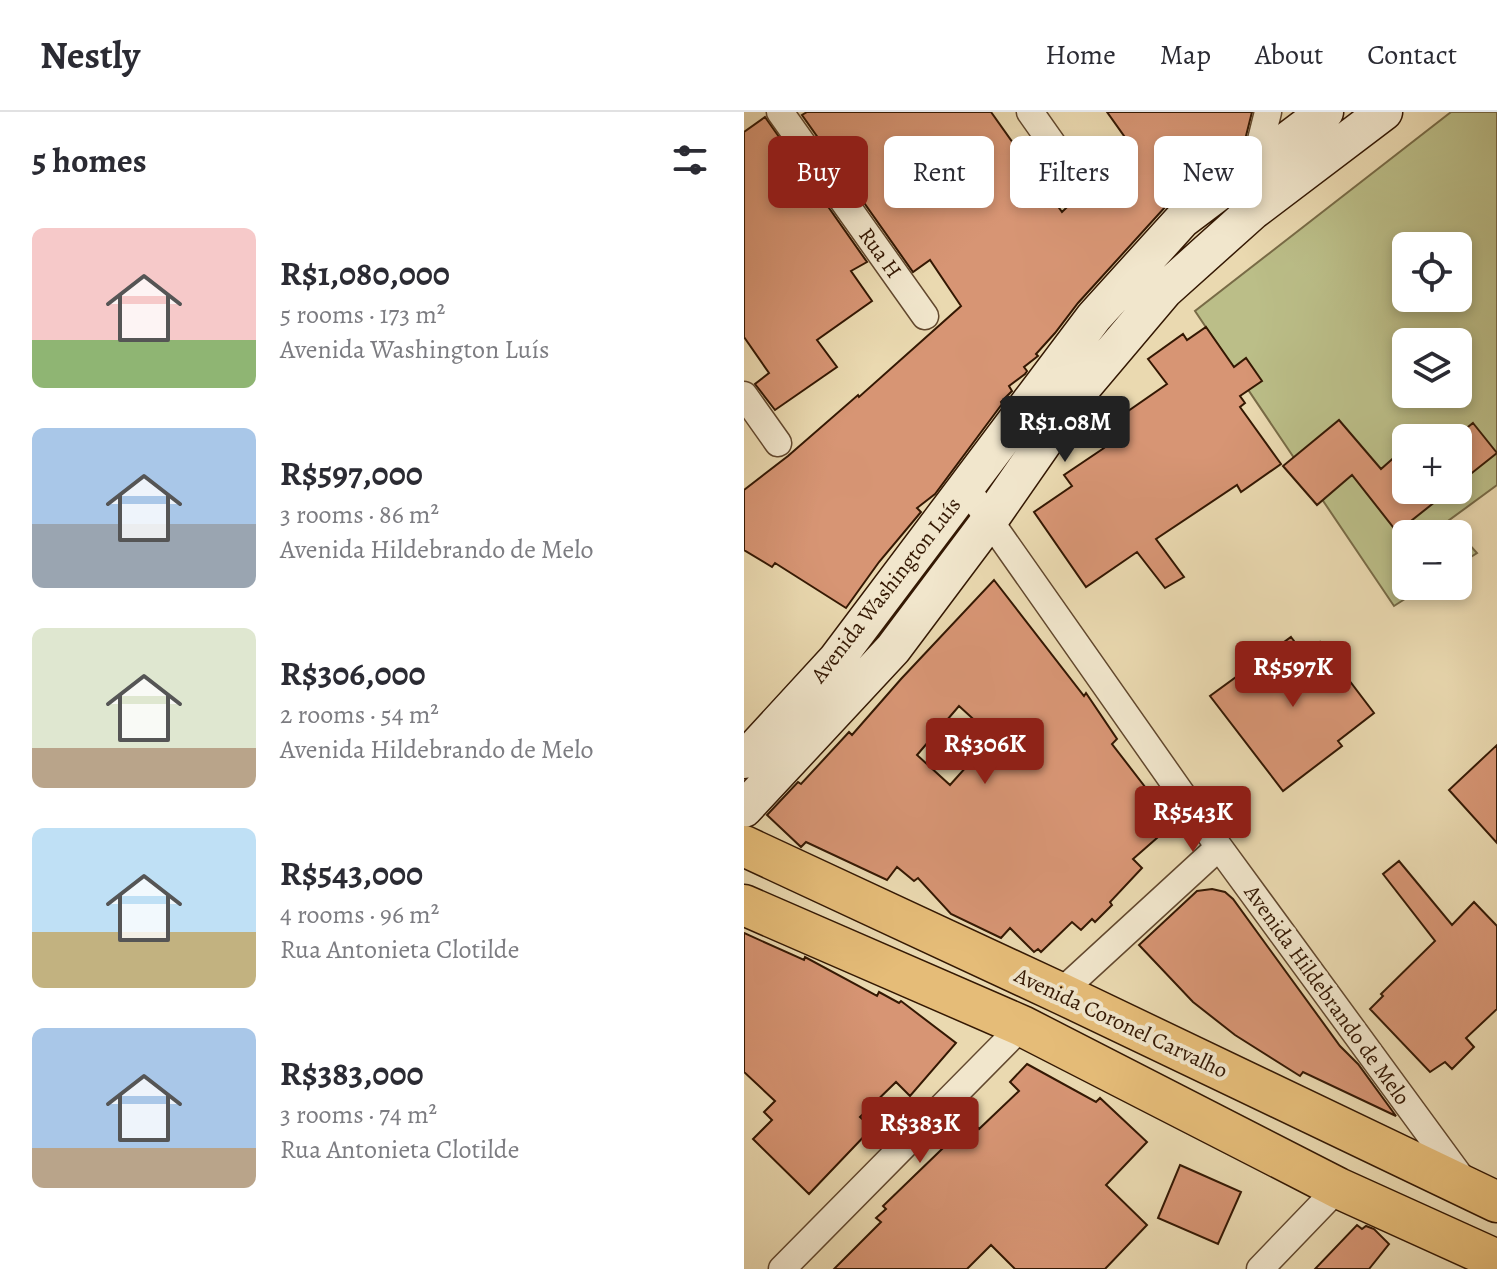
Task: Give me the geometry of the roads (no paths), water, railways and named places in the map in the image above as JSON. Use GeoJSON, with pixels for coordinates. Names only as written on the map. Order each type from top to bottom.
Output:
{"type":"FeatureCollection","features":[{"type":"Feature","properties":{"kind":"main road","name":"Avenida Coronel Carvalho"},"geometry":{"type":"LineString","coordinates":[[744,846],[1482,1194]]}},
{"type":"Feature","properties":{"kind":"main road","name":"Avenida Coronel Carvalho"},"geometry":{"type":"LineString","coordinates":[[744,905],[1022,1026],[1338,1188],[1497,1260]]}},
{"type":"Feature","properties":{"kind":"street","name":"Rua H"},"geometry":{"type":"LineString","coordinates":[[780,112],[925,316]]}},
{"type":"Feature","properties":{"kind":"street"},"geometry":{"type":"LineString","coordinates":[[1030,112],[1047,136]]}},
{"type":"Feature","properties":{"kind":"street"},"geometry":{"type":"LineString","coordinates":[[1262,136],[1268,112]]}},
{"type":"Feature","properties":{"kind":"street","name":"Avenida Washington Luís"},"geometry":{"type":"LineString","coordinates":[[1262,159],[1325,112]]}},
{"type":"Feature","properties":{"kind":"street","name":"Avenida Washington Luís"},"geometry":{"type":"LineString","coordinates":[[744,809],[893,649],[989,521],[1078,393],[1165,290],[1252,212],[1384,112]]}},
{"type":"Feature","properties":{"kind":"street","name":"Avenida Washington Luís"},"geometry":{"type":"LineString","coordinates":[[744,760],[836,660],[1094,317],[1182,220],[1198,208]]}},
{"type":"Feature","properties":{"kind":"street"},"geometry":{"type":"LineString","coordinates":[[744,395],[778,443]]}},
{"type":"Feature","properties":{"kind":"street","name":"Avenida Hildebrando de Melo"},"geometry":{"type":"LineString","coordinates":[[966,487],[1219,847],[1482,1194]]}},
{"type":"Feature","properties":{"kind":"street"},"geometry":{"type":"LineString","coordinates":[[1060,993],[1219,847]]}},
{"type":"Feature","properties":{"kind":"street"},"geometry":{"type":"LineString","coordinates":[[782,1269],[1022,1026]]}},
{"type":"Feature","properties":{"kind":"street"},"geometry":{"type":"LineString","coordinates":[[1260,1269],[1338,1188]]}}]}
